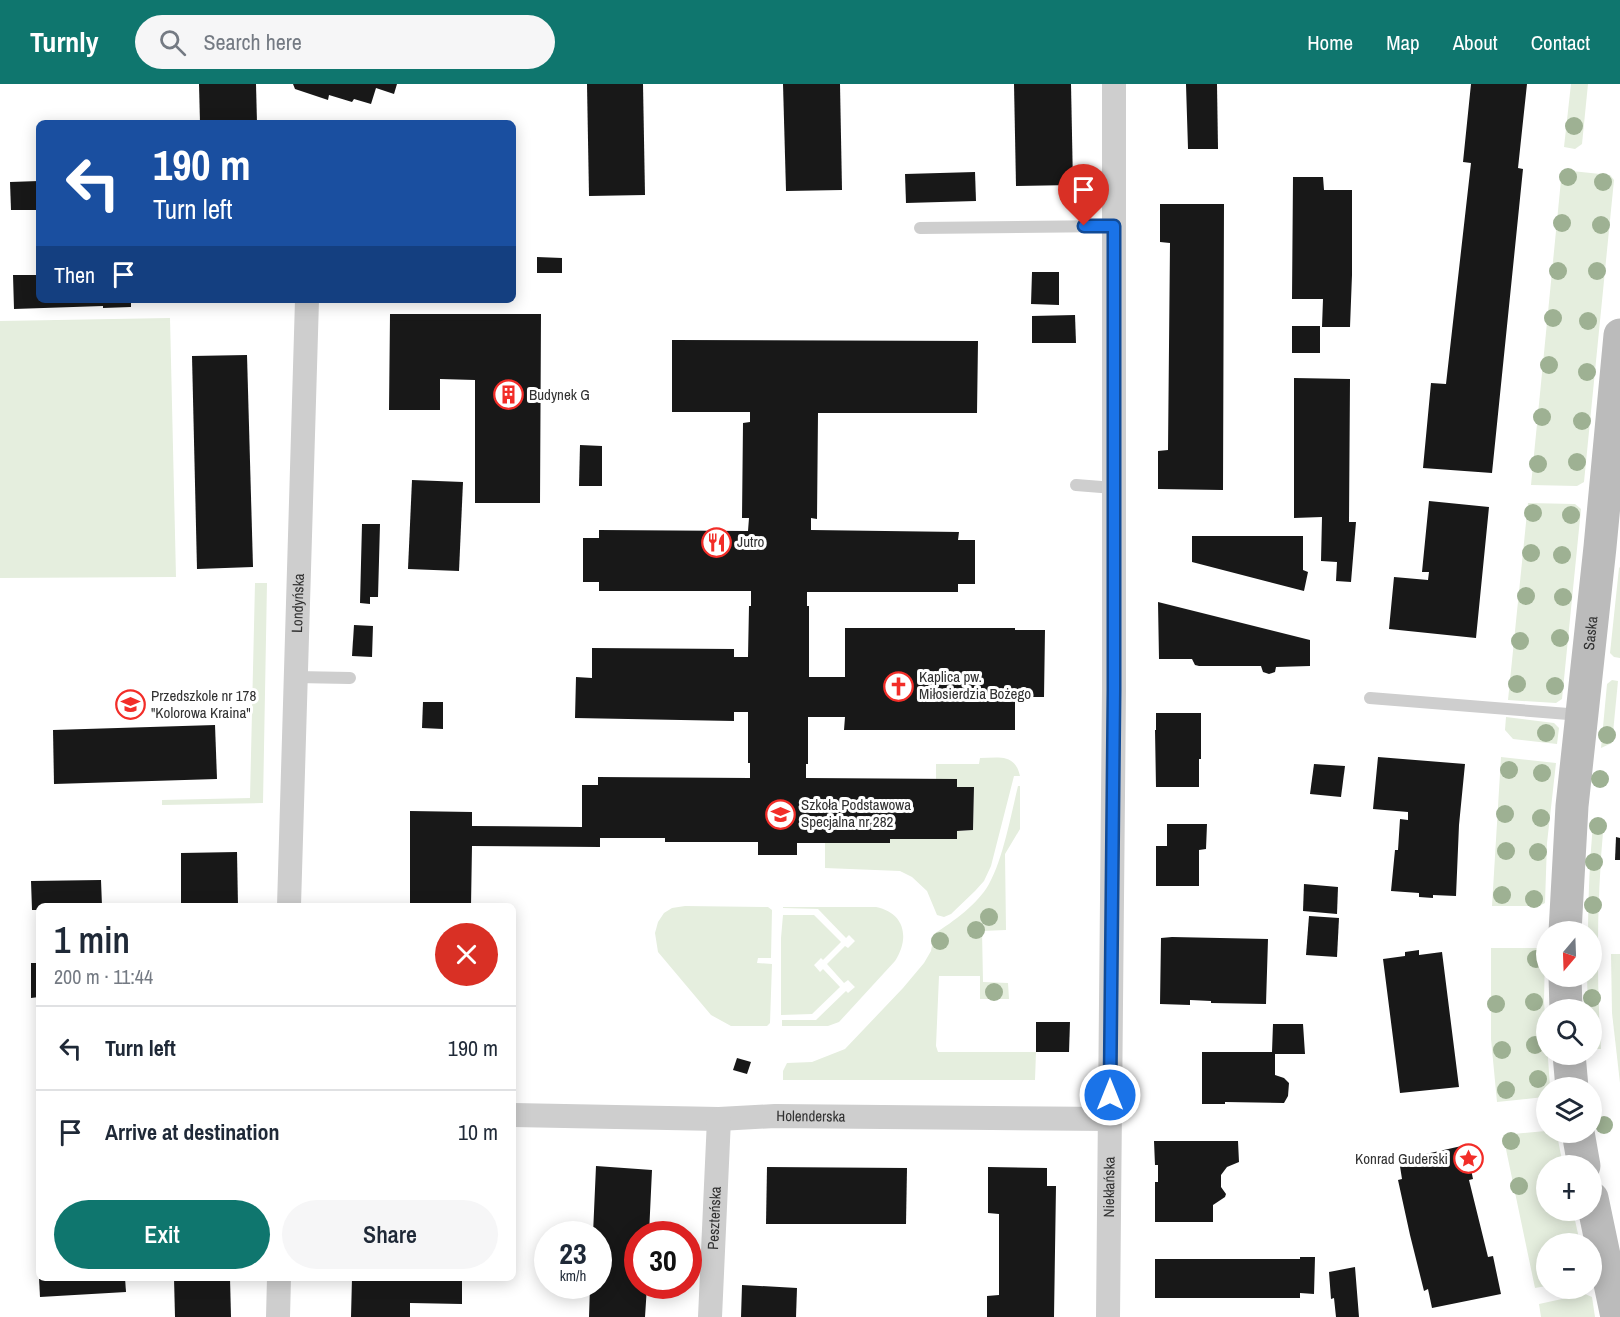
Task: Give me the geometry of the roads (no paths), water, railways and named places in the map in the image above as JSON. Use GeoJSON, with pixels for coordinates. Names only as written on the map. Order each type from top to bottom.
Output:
{"type":"FeatureCollection","features":[{"type":"Feature","properties":{"kind":"street","name":"Niekłańska"},"geometry":{"type":"LineString","coordinates":[[1108,1317],[1114,690],[1114,84]]}},
{"type":"Feature","properties":{"kind":"street","name":"Londyńska"},"geometry":{"type":"LineString","coordinates":[[289,903],[307,303]]}},
{"type":"Feature","properties":{"kind":"street","name":"Saska"},"geometry":{"type":"LineString","coordinates":[[1566,921],[1572,806],[1620,335]]}},
{"type":"Feature","properties":{"kind":"street","name":"Holenderska"},"geometry":{"type":"LineString","coordinates":[[516,1115],[719,1119],[776,1116],[1110,1119]]}},
{"type":"Feature","properties":{"kind":"street","name":"Peszteńska"},"geometry":{"type":"LineString","coordinates":[[710,1317],[719,1119]]}},
{"type":"Feature","properties":{"kind":"street"},"geometry":{"type":"LineString","coordinates":[[1597,1221],[1617,1317]]}},
{"type":"Feature","properties":{"kind":"street"},"geometry":{"type":"LineString","coordinates":[[278,1317],[279,1281]]}},
{"type":"Feature","properties":{"kind":"lane"},"geometry":{"type":"LineString","coordinates":[[920,228],[1114,226]]}},
{"type":"Feature","properties":{"kind":"lane"},"geometry":{"type":"LineString","coordinates":[[1076,485],[1114,488]]}},
{"type":"Feature","properties":{"kind":"lane"},"geometry":{"type":"LineString","coordinates":[[296,677],[350,678]]}},
{"type":"Feature","properties":{"kind":"lane"},"geometry":{"type":"LineString","coordinates":[[1370,698],[1581,716]]}},
{"type":"Feature","properties":{"kind":"place","name":"Budynek G"},"geometry":{"type":"Point","coordinates":[508,395]}},
{"type":"Feature","properties":{"kind":"place","name":"Jutro"},"geometry":{"type":"Point","coordinates":[716,542]}},
{"type":"Feature","properties":{"kind":"place","name":"Kaplica pw. Miłosierdzia Bożego"},"geometry":{"type":"Point","coordinates":[898,686]}},
{"type":"Feature","properties":{"kind":"place","name":"Przedszkole nr 178 \"Kolorowa Kraina\""},"geometry":{"type":"Point","coordinates":[130,705]}},
{"type":"Feature","properties":{"kind":"place","name":"Szkoła Podstawowa Specjalna nr 282"},"geometry":{"type":"Point","coordinates":[780,814]}},
{"type":"Feature","properties":{"kind":"place","name":"Konrad Guderski"},"geometry":{"type":"Point","coordinates":[1469,1159]}}]}
